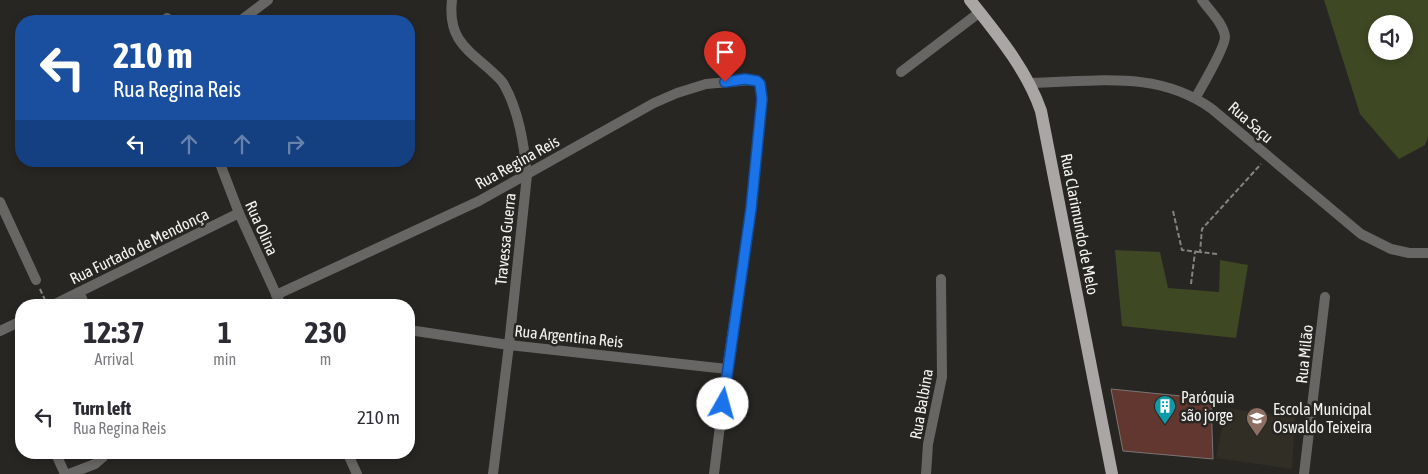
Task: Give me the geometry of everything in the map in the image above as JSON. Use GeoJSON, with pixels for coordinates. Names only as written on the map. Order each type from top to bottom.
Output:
{"type":"FeatureCollection","features":[{"type":"Feature","properties":{"kind":"main road","name":"Rua Clarimundo de Melo"},"geometry":{"type":"LineString","coordinates":[[970,0],[1030,83],[1041,111],[1112,474]]}},
{"type":"Feature","properties":{"kind":"street"},"geometry":{"type":"LineString","coordinates":[[248,15],[268,0]]}},
{"type":"Feature","properties":{"kind":"street","name":"Travessa Guerra"},"geometry":{"type":"LineString","coordinates":[[452,0],[450,13],[452,27],[457,38],[469,52],[496,75],[508,93],[522,140],[527,175],[493,474]]}},
{"type":"Feature","properties":{"kind":"street"},"geometry":{"type":"LineString","coordinates":[[1196,97],[1225,37],[1222,28],[1202,0]]}},
{"type":"Feature","properties":{"kind":"street"},"geometry":{"type":"LineString","coordinates":[[901,72],[980,12]]}},
{"type":"Feature","properties":{"kind":"street","name":"Rua Regina Reis"},"geometry":{"type":"LineString","coordinates":[[276,295],[479,200],[654,103],[690,88],[745,79],[757,81],[760,84],[762,99],[751,209],[727,369]]}},
{"type":"Feature","properties":{"kind":"street","name":"Rua Saçu"},"geometry":{"type":"LineString","coordinates":[[1030,83],[1150,82],[1181,90],[1196,97],[1361,234],[1391,249],[1428,253]]}},
{"type":"Feature","properties":{"kind":"street","name":"Rua Olina"},"geometry":{"type":"LineString","coordinates":[[222,167],[238,213],[278,299]]}},
{"type":"Feature","properties":{"kind":"street"},"geometry":{"type":"LineString","coordinates":[[0,202],[3,217],[36,280]]}},
{"type":"Feature","properties":{"kind":"street","name":"Rua Furtado de Mendonça"},"geometry":{"type":"LineString","coordinates":[[65,299],[238,213]]}},
{"type":"Feature","properties":{"kind":"street","name":"Rua Balbina"},"geometry":{"type":"LineString","coordinates":[[926,474],[928,444],[942,376],[941,279]]}},
{"type":"Feature","properties":{"kind":"street"},"geometry":{"type":"LineString","coordinates":[[79,292],[82,299]]}},
{"type":"Feature","properties":{"kind":"street","name":"Rua Milão"},"geometry":{"type":"LineString","coordinates":[[1304,474],[1325,297]]}},
{"type":"Feature","properties":{"kind":"street"},"geometry":{"type":"LineString","coordinates":[[0,331],[15,324]]}},
{"type":"Feature","properties":{"kind":"street","name":"Rua Argentina Reis"},"geometry":{"type":"LineString","coordinates":[[415,331],[509,345],[727,369]]}},
{"type":"Feature","properties":{"kind":"street"},"geometry":{"type":"LineString","coordinates":[[714,474],[727,369]]}},
{"type":"Feature","properties":{"kind":"street"},"geometry":{"type":"LineString","coordinates":[[58,459],[65,474]]}},
{"type":"Feature","properties":{"kind":"street"},"geometry":{"type":"LineString","coordinates":[[69,474],[95,464],[101,459]]}},
{"type":"Feature","properties":{"kind":"street"},"geometry":{"type":"LineString","coordinates":[[350,459],[357,474]]}},
{"type":"Feature","properties":{"kind":"path"},"geometry":{"type":"LineString","coordinates":[[1200,252],[1202,228],[1268,156]]}},
{"type":"Feature","properties":{"kind":"path"},"geometry":{"type":"LineString","coordinates":[[1173,210],[1182,250],[1216,254]]}},
{"type":"Feature","properties":{"kind":"path"},"geometry":{"type":"LineString","coordinates":[[1191,284],[1195,252]]}},
{"type":"Feature","properties":{"kind":"path"},"geometry":{"type":"LineString","coordinates":[[36,280],[44,299]]}},
{"type":"Feature","properties":{"kind":"shaded area","name":"Escola Municipal Oswaldo Teixeira"},"geometry":{"type":"Polygon","coordinates":[[[1226,408],[1295,417],[1292,469],[1216,458],[1226,408]]]}},
{"type":"Feature","properties":{"kind":"green space"},"geometry":{"type":"Polygon","coordinates":[[[1324,0],[1428,0],[1428,136],[1425,145],[1399,159],[1360,114],[1324,0]]]}},
{"type":"Feature","properties":{"kind":"green space"},"geometry":{"type":"Polygon","coordinates":[[[1115,250],[1160,252],[1168,288],[1219,292],[1220,260],[1248,265],[1236,338],[1122,326],[1115,250]]]}},
{"type":"Feature","properties":{"kind":"building","name":"Paróquia são jorge"},"geometry":{"type":"Polygon","coordinates":[[[1111,389],[1211,399],[1213,459],[1123,451],[1111,389]]]}},
{"type":"Feature","properties":{"kind":"place","name":"Paróquia são jorge"},"geometry":{"type":"Point","coordinates":[1165,425]}},
{"type":"Feature","properties":{"kind":"place","name":"Escola Municipal Oswaldo Teixeira"},"geometry":{"type":"Point","coordinates":[1257,437]}},
{"type":"Feature","properties":{"kind":"route"},"geometry":{"type":"LineString","coordinates":[[723,404],[751,209],[762,99],[760,84],[757,81],[745,79],[725,82]]}}]}
